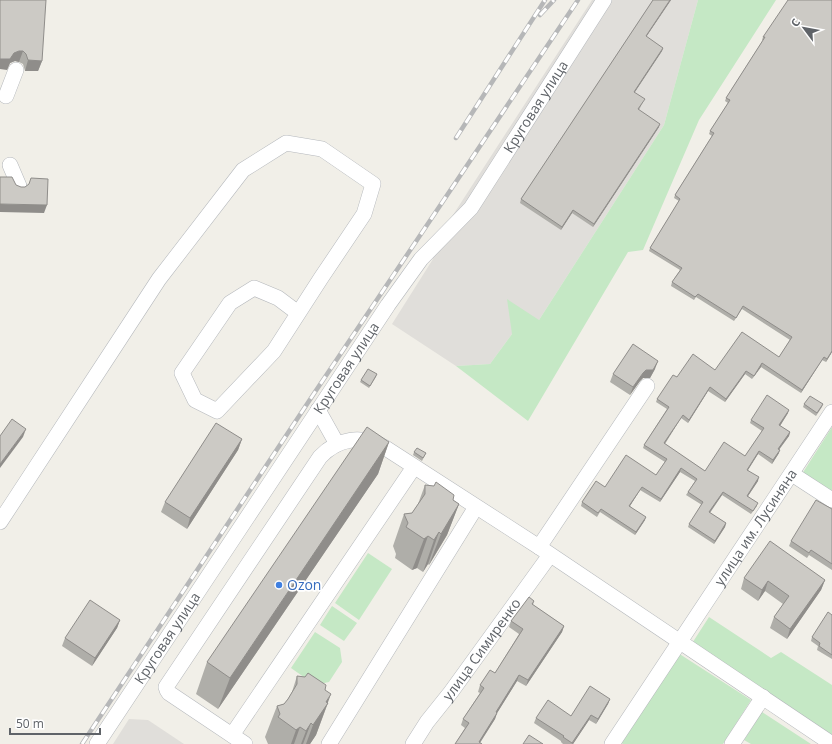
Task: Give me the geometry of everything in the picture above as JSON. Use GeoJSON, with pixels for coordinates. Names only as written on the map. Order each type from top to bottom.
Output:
{"type":"FeatureCollection","features":[{"type":"Feature","properties":{"kind":"street","name":"Круговая улица"},"geometry":{"type":"LineString","coordinates":[[97,744],[388,305],[421,259],[471,208],[604,0]]}},
{"type":"Feature","properties":{"kind":"street"},"geometry":{"type":"LineString","coordinates":[[6,96],[16,70]]}},
{"type":"Feature","properties":{"kind":"street"},"geometry":{"type":"LineString","coordinates":[[2,513],[160,279],[243,170],[286,143],[322,149],[373,184],[364,214],[274,351],[217,411],[195,400],[182,373],[230,303],[254,288],[278,298],[298,313]]}},
{"type":"Feature","properties":{"kind":"street"},"geometry":{"type":"LineString","coordinates":[[10,165],[19,186]]}},
{"type":"Feature","properties":{"kind":"street","name":"улица Симиренко"},"geometry":{"type":"LineString","coordinates":[[413,744],[427,722],[451,692],[544,551],[647,386]]}},
{"type":"Feature","properties":{"kind":"street"},"geometry":{"type":"LineString","coordinates":[[318,410],[337,444]]}},
{"type":"Feature","properties":{"kind":"street","name":"улица им. Лусиняна"},"geometry":{"type":"LineString","coordinates":[[612,744],[832,412]]}},
{"type":"Feature","properties":{"kind":"street"},"geometry":{"type":"LineString","coordinates":[[245,744],[169,693],[166,687],[320,457],[337,444],[352,439],[369,440],[384,447],[544,551],[679,643],[763,697],[832,744]]}},
{"type":"Feature","properties":{"kind":"street"},"geometry":{"type":"LineString","coordinates":[[232,735],[414,467]]}},
{"type":"Feature","properties":{"kind":"street"},"geometry":{"type":"LineString","coordinates":[[792,474],[832,500]]}},
{"type":"Feature","properties":{"kind":"street"},"geometry":{"type":"LineString","coordinates":[[329,744],[476,507]]}},
{"type":"Feature","properties":{"kind":"street"},"geometry":{"type":"LineString","coordinates":[[732,744],[763,697]]}},
{"type":"Feature","properties":{"kind":"shaded area"},"geometry":{"type":"Polygon","coordinates":[[[592,0],[698,0],[664,125],[539,320],[512,334],[490,364],[456,366],[392,324],[433,259],[431,249],[592,0]]]}},
{"type":"Feature","properties":{"kind":"shaded area"},"geometry":{"type":"Polygon","coordinates":[[[129,719],[148,720],[184,744],[113,744],[129,719]]]}},
{"type":"Feature","properties":{"kind":"green space"},"geometry":{"type":"Polygon","coordinates":[[[698,0],[776,0],[699,120],[643,250],[628,252],[528,421],[456,366],[490,364],[512,334],[507,299],[539,320],[664,125],[698,0]]]}},
{"type":"Feature","properties":{"kind":"green space"},"geometry":{"type":"Polygon","coordinates":[[[832,427],[832,497],[800,477],[832,427]]]}},
{"type":"Feature","properties":{"kind":"green space"},"geometry":{"type":"Polygon","coordinates":[[[368,553],[392,569],[359,620],[335,603],[368,553]]]}},
{"type":"Feature","properties":{"kind":"green space"},"geometry":{"type":"Polygon","coordinates":[[[332,606],[357,623],[344,641],[320,625],[332,606]]]}},
{"type":"Feature","properties":{"kind":"green space"},"geometry":{"type":"Polygon","coordinates":[[[709,617],[771,658],[781,652],[832,685],[832,742],[689,648],[709,617]]]}},
{"type":"Feature","properties":{"kind":"green space"},"geometry":{"type":"Polygon","coordinates":[[[315,632],[340,648],[342,662],[329,682],[315,685],[291,668],[315,632]]]}},
{"type":"Feature","properties":{"kind":"green space"},"geometry":{"type":"Polygon","coordinates":[[[678,653],[751,700],[723,744],[623,744],[620,742],[678,653]]]}},
{"type":"Feature","properties":{"kind":"green space"},"geometry":{"type":"Polygon","coordinates":[[[762,712],[811,744],[751,744],[744,740],[762,712]]]}},
{"type":"Feature","properties":{"kind":"building"},"geometry":{"type":"Polygon","coordinates":[[[0,0],[46,0],[42,61],[28,60],[23,51],[14,53],[10,59],[0,59],[0,0]]]}},
{"type":"Feature","properties":{"kind":"building"},"geometry":{"type":"Polygon","coordinates":[[[653,0],[670,0],[646,36],[663,48],[634,92],[645,99],[638,109],[660,124],[594,224],[573,210],[562,227],[521,199],[653,0]]]}},
{"type":"Feature","properties":{"kind":"building"},"geometry":{"type":"Polygon","coordinates":[[[788,0],[832,0],[832,351],[827,359],[824,357],[802,390],[762,363],[754,376],[746,371],[726,399],[710,387],[689,420],[683,415],[664,443],[705,471],[724,442],[745,456],[764,428],[751,420],[767,395],[789,410],[779,425],[790,432],[778,449],[780,450],[773,460],[759,451],[747,470],[759,477],[747,496],[758,503],[753,511],[723,492],[709,512],[726,523],[715,541],[689,524],[703,502],[688,492],[697,479],[681,468],[661,499],[642,487],[629,506],[646,517],[636,532],[601,509],[598,513],[582,502],[596,481],[605,487],[626,455],[656,475],[667,459],[644,445],[669,407],[657,399],[673,375],[677,377],[693,354],[715,370],[742,332],[779,357],[792,337],[743,306],[736,318],[698,294],[695,297],[672,282],[682,268],[650,248],[680,199],[675,195],[714,133],[710,131],[730,100],[726,98],[765,37],[763,37],[788,0]]]}},
{"type":"Feature","properties":{"kind":"building"},"geometry":{"type":"Polygon","coordinates":[[[0,177],[12,177],[16,185],[21,187],[25,187],[29,184],[31,178],[48,179],[47,205],[0,204],[0,177]]]}},
{"type":"Feature","properties":{"kind":"building"},"geometry":{"type":"Polygon","coordinates":[[[633,344],[658,361],[653,370],[646,370],[633,387],[613,374],[633,344]]]}},
{"type":"Feature","properties":{"kind":"building"},"geometry":{"type":"Polygon","coordinates":[[[368,369],[377,374],[370,386],[361,380],[368,369]]]}},
{"type":"Feature","properties":{"kind":"building"},"geometry":{"type":"Polygon","coordinates":[[[810,396],[823,404],[817,413],[804,404],[810,396]]]}},
{"type":"Feature","properties":{"kind":"building"},"geometry":{"type":"Polygon","coordinates":[[[12,419],[26,429],[0,464],[0,436],[12,419]]]}},
{"type":"Feature","properties":{"kind":"building"},"geometry":{"type":"Polygon","coordinates":[[[216,423],[242,439],[190,518],[165,502],[216,423]]]}},
{"type":"Feature","properties":{"kind":"building"},"geometry":{"type":"Polygon","coordinates":[[[367,427],[389,442],[230,678],[207,662],[367,427]]]}},
{"type":"Feature","properties":{"kind":"building"},"geometry":{"type":"Polygon","coordinates":[[[417,448],[426,453],[423,458],[414,452],[417,448]]]}},
{"type":"Feature","properties":{"kind":"building"},"geometry":{"type":"Polygon","coordinates":[[[436,482],[454,495],[453,500],[459,504],[441,534],[439,532],[434,540],[428,536],[424,539],[406,527],[408,523],[404,514],[412,513],[425,494],[425,485],[434,486],[436,482]]]}},
{"type":"Feature","properties":{"kind":"building"},"geometry":{"type":"Polygon","coordinates":[[[816,500],[832,509],[832,564],[811,550],[809,553],[791,541],[816,500]]]}},
{"type":"Feature","properties":{"kind":"building"},"geometry":{"type":"Polygon","coordinates":[[[770,541],[825,580],[790,629],[774,617],[789,596],[768,581],[762,590],[744,578],[770,541]]]}},
{"type":"Feature","properties":{"kind":"building"},"geometry":{"type":"Polygon","coordinates":[[[529,597],[534,601],[532,604],[564,626],[528,680],[519,675],[479,742],[482,744],[455,744],[469,723],[463,719],[484,688],[480,685],[490,670],[495,673],[523,629],[511,621],[529,597]]]}},
{"type":"Feature","properties":{"kind":"building"},"geometry":{"type":"Polygon","coordinates":[[[90,600],[120,620],[95,658],[65,638],[90,600]]]}},
{"type":"Feature","properties":{"kind":"building"},"geometry":{"type":"Polygon","coordinates":[[[828,612],[832,615],[832,655],[819,646],[820,643],[812,637],[828,612]]]}},
{"type":"Feature","properties":{"kind":"building"},"geometry":{"type":"Polygon","coordinates":[[[308,673],[326,685],[325,690],[331,694],[326,702],[328,703],[313,725],[311,723],[306,731],[300,727],[296,730],[278,717],[280,714],[277,706],[284,704],[288,699],[297,684],[297,676],[305,677],[308,673]]]}},
{"type":"Feature","properties":{"kind":"building"},"geometry":{"type":"Polygon","coordinates":[[[590,686],[610,699],[598,719],[591,715],[572,743],[536,718],[548,700],[571,716],[590,686]]]}},
{"type":"Feature","properties":{"kind":"building"},"geometry":{"type":"Polygon","coordinates":[[[529,735],[543,744],[523,744],[529,735]]]}},
{"type":"Feature","properties":{"kind":"railway"},"geometry":{"type":"LineString","coordinates":[[456,138],[545,0]]}},
{"type":"Feature","properties":{"kind":"railway"},"geometry":{"type":"LineString","coordinates":[[540,15],[554,0]]}},
{"type":"Feature","properties":{"kind":"railway"},"geometry":{"type":"LineString","coordinates":[[82,744],[315,392],[578,0]]}},
{"type":"Feature","properties":{"kind":"place","name":"Ozon"},"geometry":{"type":"Point","coordinates":[279,585]}}]}
